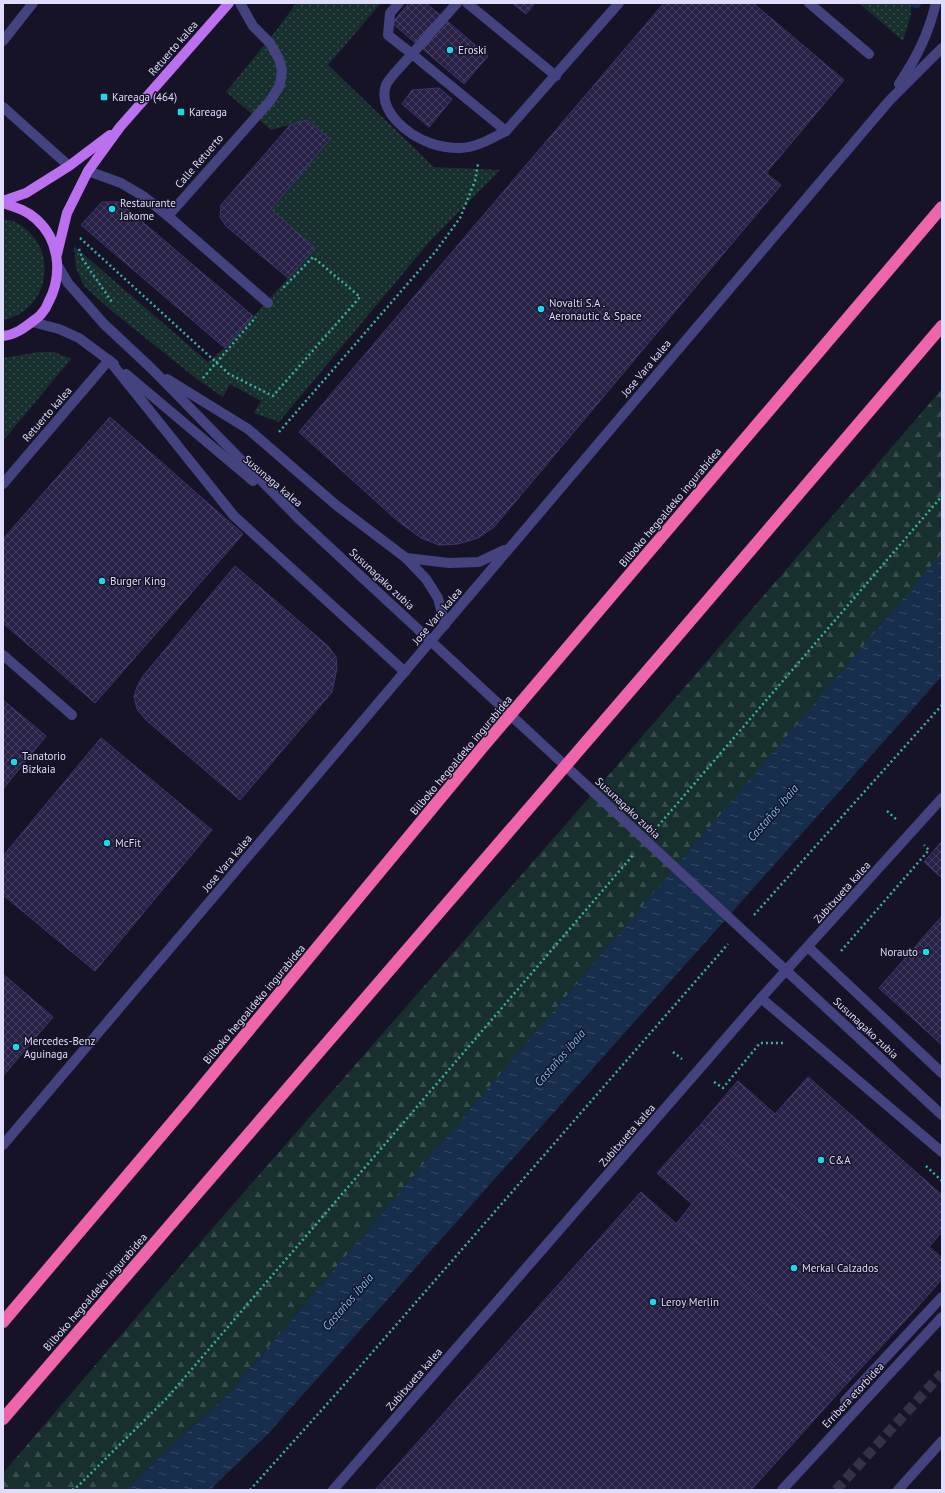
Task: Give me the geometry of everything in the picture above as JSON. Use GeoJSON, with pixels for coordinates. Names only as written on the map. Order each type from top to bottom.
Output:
{"type":"FeatureCollection","features":[{"type":"Feature","properties":{"kind":"highway","name":"Bilboko hegoaldeko ingurabidea"},"geometry":{"type":"LineString","coordinates":[[3,1322],[187,1105],[482,748],[942,207]]}},
{"type":"Feature","properties":{"kind":"highway","name":"Bilboko hegoaldeko ingurabidea"},"geometry":{"type":"LineString","coordinates":[[3,1419],[942,326]]}},
{"type":"Feature","properties":{"kind":"main road","name":"Retuerto kalea"},"geometry":{"type":"LineString","coordinates":[[57,254],[67,213],[88,171],[120,127],[229,3]]}},
{"type":"Feature","properties":{"kind":"main road","name":"Retuerto kalea"},"geometry":{"type":"LineString","coordinates":[[3,202],[26,193],[69,166],[120,127]]}},
{"type":"Feature","properties":{"kind":"main road"},"geometry":{"type":"LineString","coordinates":[[3,202],[21,209],[36,219],[47,232],[57,254],[58,266],[55,291],[43,313],[22,330],[3,336]]}},
{"type":"Feature","properties":{"kind":"street"},"geometry":{"type":"LineString","coordinates":[[3,41],[33,3]]}},
{"type":"Feature","properties":{"kind":"street","name":"Calle Retuerto"},"geometry":{"type":"LineString","coordinates":[[168,216],[270,101],[280,85],[282,70],[279,59],[270,43],[253,26],[240,3]]}},
{"type":"Feature","properties":{"kind":"street"},"geometry":{"type":"LineString","coordinates":[[399,3],[390,13],[388,35],[506,131]]}},
{"type":"Feature","properties":{"kind":"street"},"geometry":{"type":"LineString","coordinates":[[457,3],[386,84],[385,97],[389,113],[405,129],[430,143],[461,148],[480,144],[506,131],[619,3]]}},
{"type":"Feature","properties":{"kind":"street"},"geometry":{"type":"LineString","coordinates":[[467,3],[556,76]]}},
{"type":"Feature","properties":{"kind":"street"},"geometry":{"type":"LineString","coordinates":[[809,3],[869,54]]}},
{"type":"Feature","properties":{"kind":"street","name":"Jose Vara kalea"},"geometry":{"type":"LineString","coordinates":[[888,101],[917,56],[931,26],[936,3]]}},
{"type":"Feature","properties":{"kind":"street","name":"Jose Vara kalea"},"geometry":{"type":"LineString","coordinates":[[3,1145],[445,625],[507,548],[888,101],[942,48]]}},
{"type":"Feature","properties":{"kind":"street"},"geometry":{"type":"LineString","coordinates":[[3,107],[69,166]]}},
{"type":"Feature","properties":{"kind":"street"},"geometry":{"type":"LineString","coordinates":[[88,171],[121,183],[143,196],[268,303]]}},
{"type":"Feature","properties":{"kind":"street","name":"Susunaga kalea"},"geometry":{"type":"LineString","coordinates":[[58,266],[68,283],[104,324],[152,369],[298,518]]}},
{"type":"Feature","properties":{"kind":"street","name":"Susunaga kalea"},"geometry":{"type":"LineString","coordinates":[[32,322],[59,328],[110,360],[298,518]]}},
{"type":"Feature","properties":{"kind":"street","name":"Susunaga kalea"},"geometry":{"type":"LineString","coordinates":[[110,360],[234,516],[405,672]]}},
{"type":"Feature","properties":{"kind":"street","name":"Retuerto kalea"},"geometry":{"type":"LineString","coordinates":[[3,484],[110,360]]}},
{"type":"Feature","properties":{"kind":"street","name":"Susunaga kalea"},"geometry":{"type":"LineString","coordinates":[[152,369],[248,429],[336,505],[406,558],[426,579],[438,598],[445,625]]}},
{"type":"Feature","properties":{"kind":"street","name":"Susunagako zubia"},"geometry":{"type":"LineString","coordinates":[[298,518],[942,1115]]}},
{"type":"Feature","properties":{"kind":"street"},"geometry":{"type":"LineString","coordinates":[[406,558],[449,563],[479,562],[507,548]]}},
{"type":"Feature","properties":{"kind":"street"},"geometry":{"type":"LineString","coordinates":[[3,655],[72,715]]}},
{"type":"Feature","properties":{"kind":"street","name":"Zubitxueta kalea"},"geometry":{"type":"LineString","coordinates":[[333,1490],[761,998],[942,798]]}},
{"type":"Feature","properties":{"kind":"street"},"geometry":{"type":"LineString","coordinates":[[808,947],[942,1073]]}},
{"type":"Feature","properties":{"kind":"street"},"geometry":{"type":"LineString","coordinates":[[761,998],[942,1152]]}},
{"type":"Feature","properties":{"kind":"street"},"geometry":{"type":"LineString","coordinates":[[845,1401],[942,1297]]}},
{"type":"Feature","properties":{"kind":"street","name":"Erribera etorbidea"},"geometry":{"type":"LineString","coordinates":[[782,1490],[942,1317]]}},
{"type":"Feature","properties":{"kind":"street"},"geometry":{"type":"LineString","coordinates":[[898,1490],[942,1441]]}},
{"type":"Feature","properties":{"kind":"path"},"geometry":{"type":"LineString","coordinates":[[267,446],[436,251],[460,218],[475,181],[480,144]]}},
{"type":"Feature","properties":{"kind":"path"},"geometry":{"type":"LineString","coordinates":[[65,224],[229,374],[273,396],[360,297],[313,256],[268,303],[216,362]]}},
{"type":"Feature","properties":{"kind":"path"},"geometry":{"type":"LineString","coordinates":[[73,232],[83,260],[113,304]]}},
{"type":"Feature","properties":{"kind":"path"},"geometry":{"type":"LineString","coordinates":[[656,829],[942,496]]}},
{"type":"Feature","properties":{"kind":"path"},"geometry":{"type":"LineString","coordinates":[[753,916],[942,705]]}},
{"type":"Feature","properties":{"kind":"path"},"geometry":{"type":"LineString","coordinates":[[72,1490],[78,1486],[167,1398],[635,853]]}},
{"type":"Feature","properties":{"kind":"path"},"geometry":{"type":"LineString","coordinates":[[250,1490],[352,1376],[732,940]]}},
{"type":"Feature","properties":{"kind":"green space"},"geometry":{"type":"Polygon","coordinates":[[[296,3],[381,3],[328,65],[434,167],[500,170],[430,241],[279,422],[254,413],[261,401],[230,384],[223,397],[198,380],[113,312],[84,286],[76,268],[74,246],[208,362],[225,348],[315,248],[271,209],[330,139],[307,120],[271,130],[226,92],[279,27],[296,3]]]}},
{"type":"Feature","properties":{"kind":"green space"},"geometry":{"type":"Polygon","coordinates":[[[859,3],[911,3],[911,14],[903,41],[859,3]]]}},
{"type":"Feature","properties":{"kind":"green space"},"geometry":{"type":"Polygon","coordinates":[[[3,219],[15,222],[29,232],[39,245],[44,260],[44,276],[40,290],[32,304],[19,314],[3,320],[3,219]]]}},
{"type":"Feature","properties":{"kind":"green space"},"geometry":{"type":"Polygon","coordinates":[[[39,352],[54,352],[71,359],[3,441],[3,358],[39,352]]]}},
{"type":"Feature","properties":{"kind":"green space"},"geometry":{"type":"Polygon","coordinates":[[[942,389],[942,559],[655,892],[232,1390],[125,1490],[3,1490],[3,1473],[217,1223],[614,769],[942,389]]]}},
{"type":"Feature","properties":{"kind":"water","name":"Castaños ibaia"},"geometry":{"type":"Polygon","coordinates":[[[942,553],[942,676],[267,1435],[210,1490],[125,1490],[232,1390],[942,553]]]}},
{"type":"Feature","properties":{"kind":"building"},"geometry":{"type":"Polygon","coordinates":[[[409,3],[426,3],[488,56],[464,84],[392,23],[409,3]]]}},
{"type":"Feature","properties":{"kind":"building"},"geometry":{"type":"Polygon","coordinates":[[[512,3],[535,3],[526,14],[512,3]]]}},
{"type":"Feature","properties":{"kind":"building","name":"Novalti S.A . Aeronautic & Space"},"geometry":{"type":"Polygon","coordinates":[[[664,3],[753,3],[844,80],[766,173],[781,185],[494,527],[478,538],[458,544],[439,545],[421,538],[399,522],[299,432],[664,3]]]}},
{"type":"Feature","properties":{"kind":"building"},"geometry":{"type":"Polygon","coordinates":[[[439,88],[452,99],[429,127],[402,104],[412,90],[439,88]]]}},
{"type":"Feature","properties":{"kind":"building"},"geometry":{"type":"Polygon","coordinates":[[[307,120],[330,139],[271,209],[315,248],[288,278],[226,226],[220,217],[221,205],[290,125],[307,120]]]}},
{"type":"Feature","properties":{"kind":"building"},"geometry":{"type":"Polygon","coordinates":[[[102,202],[119,202],[253,316],[225,348],[81,225],[102,202]]]}},
{"type":"Feature","properties":{"kind":"building","name":"Burger King"},"geometry":{"type":"Polygon","coordinates":[[[110,417],[243,534],[95,703],[3,623],[3,539],[110,417]]]}},
{"type":"Feature","properties":{"kind":"building"},"geometry":{"type":"Polygon","coordinates":[[[235,566],[328,646],[336,657],[337,668],[332,692],[240,800],[146,720],[137,709],[134,697],[143,676],[235,566]]]}},
{"type":"Feature","properties":{"kind":"building","name":"Tanatorio Bizkaia"},"geometry":{"type":"Polygon","coordinates":[[[3,700],[46,736],[3,789],[3,700]]]}},
{"type":"Feature","properties":{"kind":"building","name":"McFit"},"geometry":{"type":"Polygon","coordinates":[[[101,738],[212,830],[95,971],[3,895],[3,856],[101,738]]]}},
{"type":"Feature","properties":{"kind":"building"},"geometry":{"type":"Polygon","coordinates":[[[942,841],[942,878],[924,862],[942,841]]]}},
{"type":"Feature","properties":{"kind":"building","name":"Norauto"},"geometry":{"type":"Polygon","coordinates":[[[942,916],[942,1045],[879,988],[942,916]]]}},
{"type":"Feature","properties":{"kind":"building","name":"Mercedes-Benz Aguinaga"},"geometry":{"type":"Polygon","coordinates":[[[3,974],[53,1017],[3,1076],[3,974]]]}},
{"type":"Feature","properties":{"kind":"building","name":"C&A"},"geometry":{"type":"Polygon","coordinates":[[[808,1077],[942,1195],[942,1232],[929,1247],[942,1258],[942,1279],[913,1312],[701,1124],[738,1081],[775,1114],[808,1077]]]}},
{"type":"Feature","properties":{"kind":"building","name":"Merkal Calzados"},"geometry":{"type":"Polygon","coordinates":[[[701,1124],[913,1312],[850,1380],[676,1224],[692,1204],[657,1173],[701,1124]]]}},
{"type":"Feature","properties":{"kind":"building","name":"Leroy Merlin"},"geometry":{"type":"Polygon","coordinates":[[[641,1192],[850,1380],[751,1490],[375,1490],[641,1192]]]}},
{"type":"Feature","properties":{"kind":"waterway"},"geometry":{"type":"LineString","coordinates":[[913,3],[917,4]]}},
{"type":"Feature","properties":{"kind":"tunnel"},"geometry":{"type":"LineString","coordinates":[[836,1490],[942,1373]]}},
{"type":"Feature","properties":{"kind":"place","name":"Eroski"},"geometry":{"type":"Point","coordinates":[450,50]}},
{"type":"Feature","properties":{"kind":"place","name":"Kareaga (464)"},"geometry":{"type":"Point","coordinates":[104,97]}},
{"type":"Feature","properties":{"kind":"place","name":"Kareaga"},"geometry":{"type":"Point","coordinates":[181,112]}},
{"type":"Feature","properties":{"kind":"place","name":"Restaurante Jakome"},"geometry":{"type":"Point","coordinates":[112,209]}},
{"type":"Feature","properties":{"kind":"place","name":"Novalti S.A . Aeronautic & Space"},"geometry":{"type":"Point","coordinates":[541,309]}},
{"type":"Feature","properties":{"kind":"place","name":"Burger King"},"geometry":{"type":"Point","coordinates":[102,581]}},
{"type":"Feature","properties":{"kind":"place","name":"Tanatorio Bizkaia"},"geometry":{"type":"Point","coordinates":[14,762]}},
{"type":"Feature","properties":{"kind":"place","name":"McFit"},"geometry":{"type":"Point","coordinates":[107,843]}},
{"type":"Feature","properties":{"kind":"place","name":"Norauto"},"geometry":{"type":"Point","coordinates":[926,952]}},
{"type":"Feature","properties":{"kind":"place","name":"Mercedes-Benz Aguinaga"},"geometry":{"type":"Point","coordinates":[16,1047]}},
{"type":"Feature","properties":{"kind":"place","name":"C&A"},"geometry":{"type":"Point","coordinates":[821,1160]}},
{"type":"Feature","properties":{"kind":"place","name":"Merkal Calzados"},"geometry":{"type":"Point","coordinates":[794,1268]}},
{"type":"Feature","properties":{"kind":"place","name":"Leroy Merlin"},"geometry":{"type":"Point","coordinates":[653,1302]}}]}
